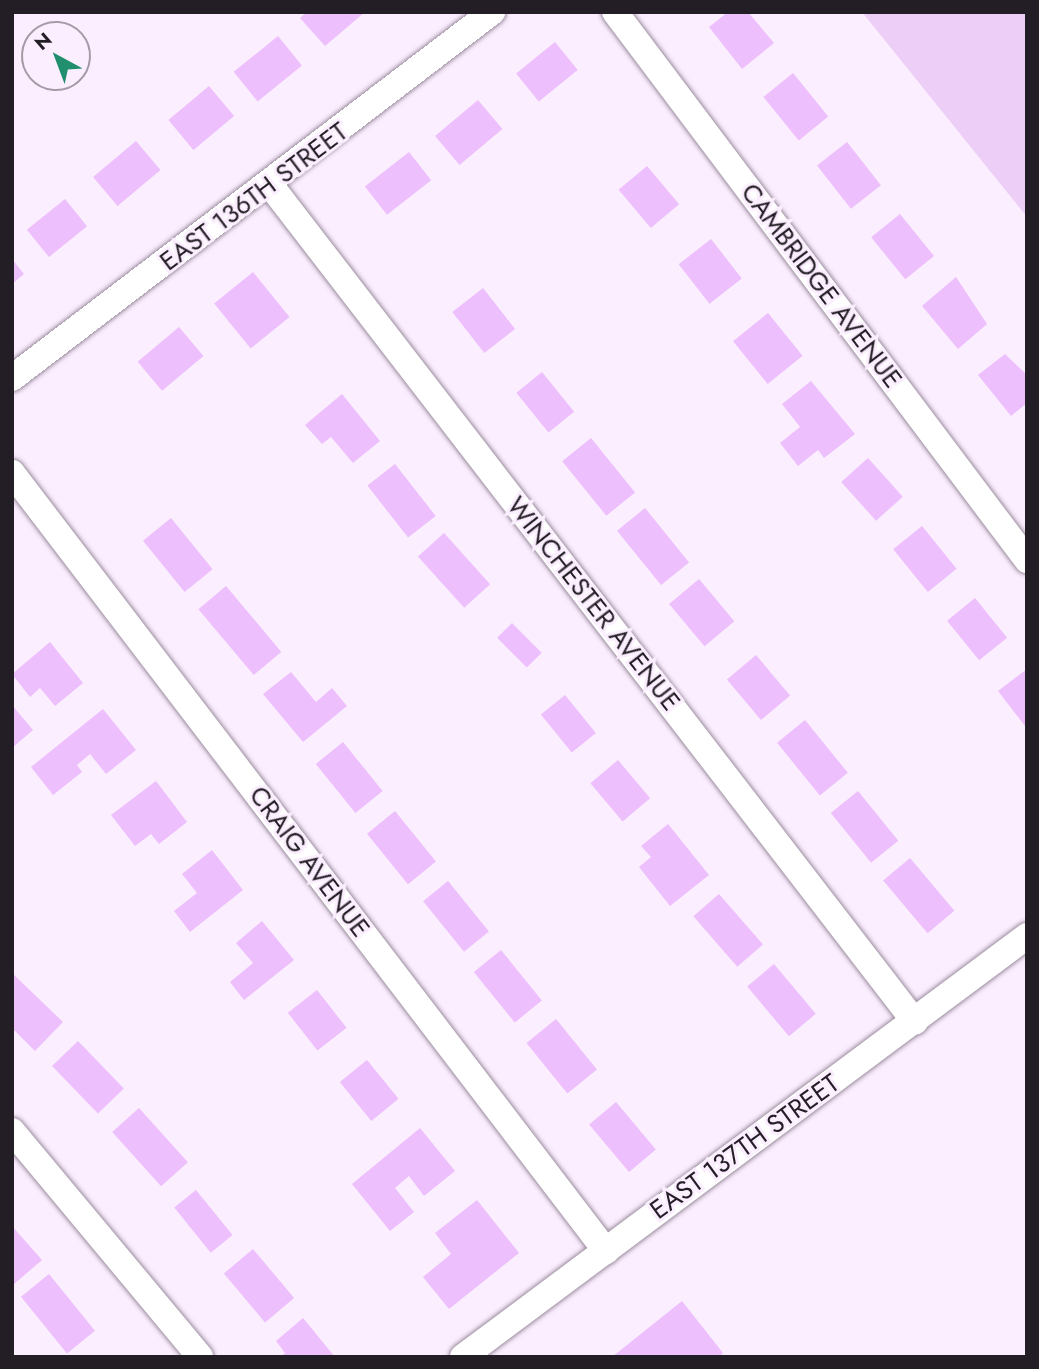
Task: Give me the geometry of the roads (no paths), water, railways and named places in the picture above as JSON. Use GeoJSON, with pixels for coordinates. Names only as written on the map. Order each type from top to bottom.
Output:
{"type":"FeatureCollection","features":[{"type":"Feature","properties":{"kind":"street","name":"EAST 136TH STREET"},"geometry":{"type":"LineString","coordinates":[[12,379],[271,186],[492,12]]}},
{"type":"Feature","properties":{"kind":"street","name":"CAMBRIDGE AVENUE"},"geometry":{"type":"LineString","coordinates":[[615,12],[1027,560]]}},
{"type":"Feature","properties":{"kind":"street","name":"WINCHESTER AVENUE"},"geometry":{"type":"LineString","coordinates":[[271,186],[915,1022]]}},
{"type":"Feature","properties":{"kind":"street","name":"CRAIG AVENUE"},"geometry":{"type":"LineString","coordinates":[[12,473],[606,1251]]}},
{"type":"Feature","properties":{"kind":"street","name":"EAST 137TH STREET"},"geometry":{"type":"LineString","coordinates":[[463,1357],[1027,936]]}},
{"type":"Feature","properties":{"kind":"street"},"geometry":{"type":"LineString","coordinates":[[12,1131],[200,1357]]}}]}
